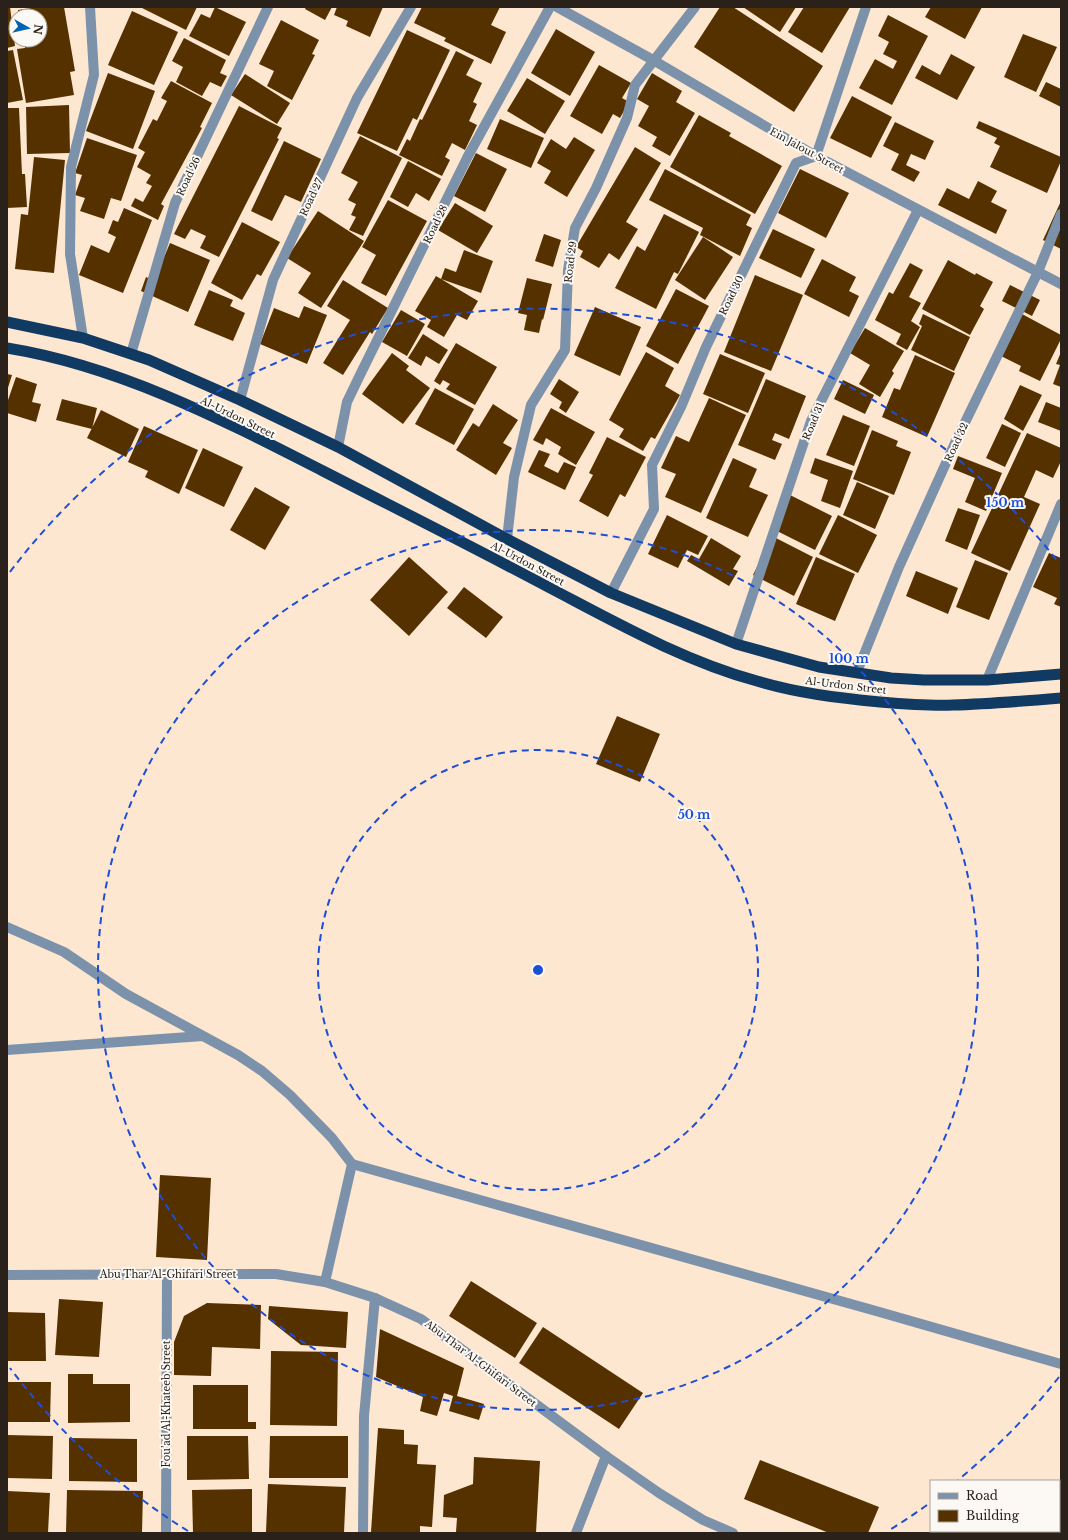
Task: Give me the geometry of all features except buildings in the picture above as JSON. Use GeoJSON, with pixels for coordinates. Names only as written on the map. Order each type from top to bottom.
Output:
{"type":"FeatureCollection","features":[{"type":"Feature","properties":{"kind":"highway","name":"Al-Urdon Street"},"geometry":{"type":"LineString","coordinates":[[7,322],[83,338],[149,360],[240,400],[338,447],[507,539],[611,593],[736,644],[819,667],[904,679],[987,680],[1061,674]]}},
{"type":"Feature","properties":{"kind":"highway","name":"Al-Urdon Street"},"geometry":{"type":"LineString","coordinates":[[7,348],[34,352],[83,365],[142,386],[202,412],[305,462],[640,635],[706,664],[756,681],[815,695],[900,704],[951,705],[1061,698]]}},
{"type":"Feature","properties":{"kind":"street"},"geometry":{"type":"LineString","coordinates":[[83,338],[70,254],[71,166],[94,75],[90,7]]}},
{"type":"Feature","properties":{"kind":"street","name":"Road 26"},"geometry":{"type":"LineString","coordinates":[[131,354],[175,203],[268,7]]}},
{"type":"Feature","properties":{"kind":"street","name":"Road 27"},"geometry":{"type":"LineString","coordinates":[[240,400],[273,280],[357,98],[411,7]]}},
{"type":"Feature","properties":{"kind":"street","name":"Road 28"},"geometry":{"type":"LineString","coordinates":[[338,447],[347,402],[356,382],[468,156],[550,7]]}},
{"type":"Feature","properties":{"kind":"street","name":"Ein Jalout Street"},"geometry":{"type":"LineString","coordinates":[[557,7],[653,60],[816,156],[1061,284]]}},
{"type":"Feature","properties":{"kind":"street","name":"Road 29"},"geometry":{"type":"LineString","coordinates":[[507,539],[514,477],[532,405],[565,350],[568,270],[575,228],[596,188],[628,118],[635,85],[694,7]]}},
{"type":"Feature","properties":{"kind":"street"},"geometry":{"type":"LineString","coordinates":[[816,156],[866,7]]}},
{"type":"Feature","properties":{"kind":"street","name":"Road 30"},"geometry":{"type":"LineString","coordinates":[[611,593],[654,509],[652,465],[681,407],[706,347],[796,163],[816,156]]}},
{"type":"Feature","properties":{"kind":"street","name":"Road 31"},"geometry":{"type":"LineString","coordinates":[[736,644],[811,421],[918,210]]}},
{"type":"Feature","properties":{"kind":"street","name":"Road 32"},"geometry":{"type":"LineString","coordinates":[[857,672],[902,559],[955,443],[1038,272],[1061,214]]}},
{"type":"Feature","properties":{"kind":"street"},"geometry":{"type":"LineString","coordinates":[[987,680],[1061,504]]}},
{"type":"Feature","properties":{"kind":"street"},"geometry":{"type":"LineString","coordinates":[[7,927],[64,952],[126,994],[238,1055],[262,1071],[290,1095],[332,1138],[352,1164],[860,1306],[1061,1364]]}},
{"type":"Feature","properties":{"kind":"street"},"geometry":{"type":"LineString","coordinates":[[7,1050],[203,1036]]}},
{"type":"Feature","properties":{"kind":"street"},"geometry":{"type":"LineString","coordinates":[[325,1282],[352,1164]]}},
{"type":"Feature","properties":{"kind":"street","name":"Fou’ad Al-Khateeb Street"},"geometry":{"type":"LineString","coordinates":[[166,1533],[167,1274]]}},
{"type":"Feature","properties":{"kind":"street","name":"Abu Thar Al-Ghifari Street"},"geometry":{"type":"LineString","coordinates":[[7,1275],[276,1274],[325,1282],[375,1298],[421,1319],[606,1456],[659,1493],[703,1520],[733,1533]]}},
{"type":"Feature","properties":{"kind":"street"},"geometry":{"type":"LineString","coordinates":[[363,1533],[364,1416],[375,1298]]}},
{"type":"Feature","properties":{"kind":"street"},"geometry":{"type":"LineString","coordinates":[[576,1533],[606,1456]]}}]}
